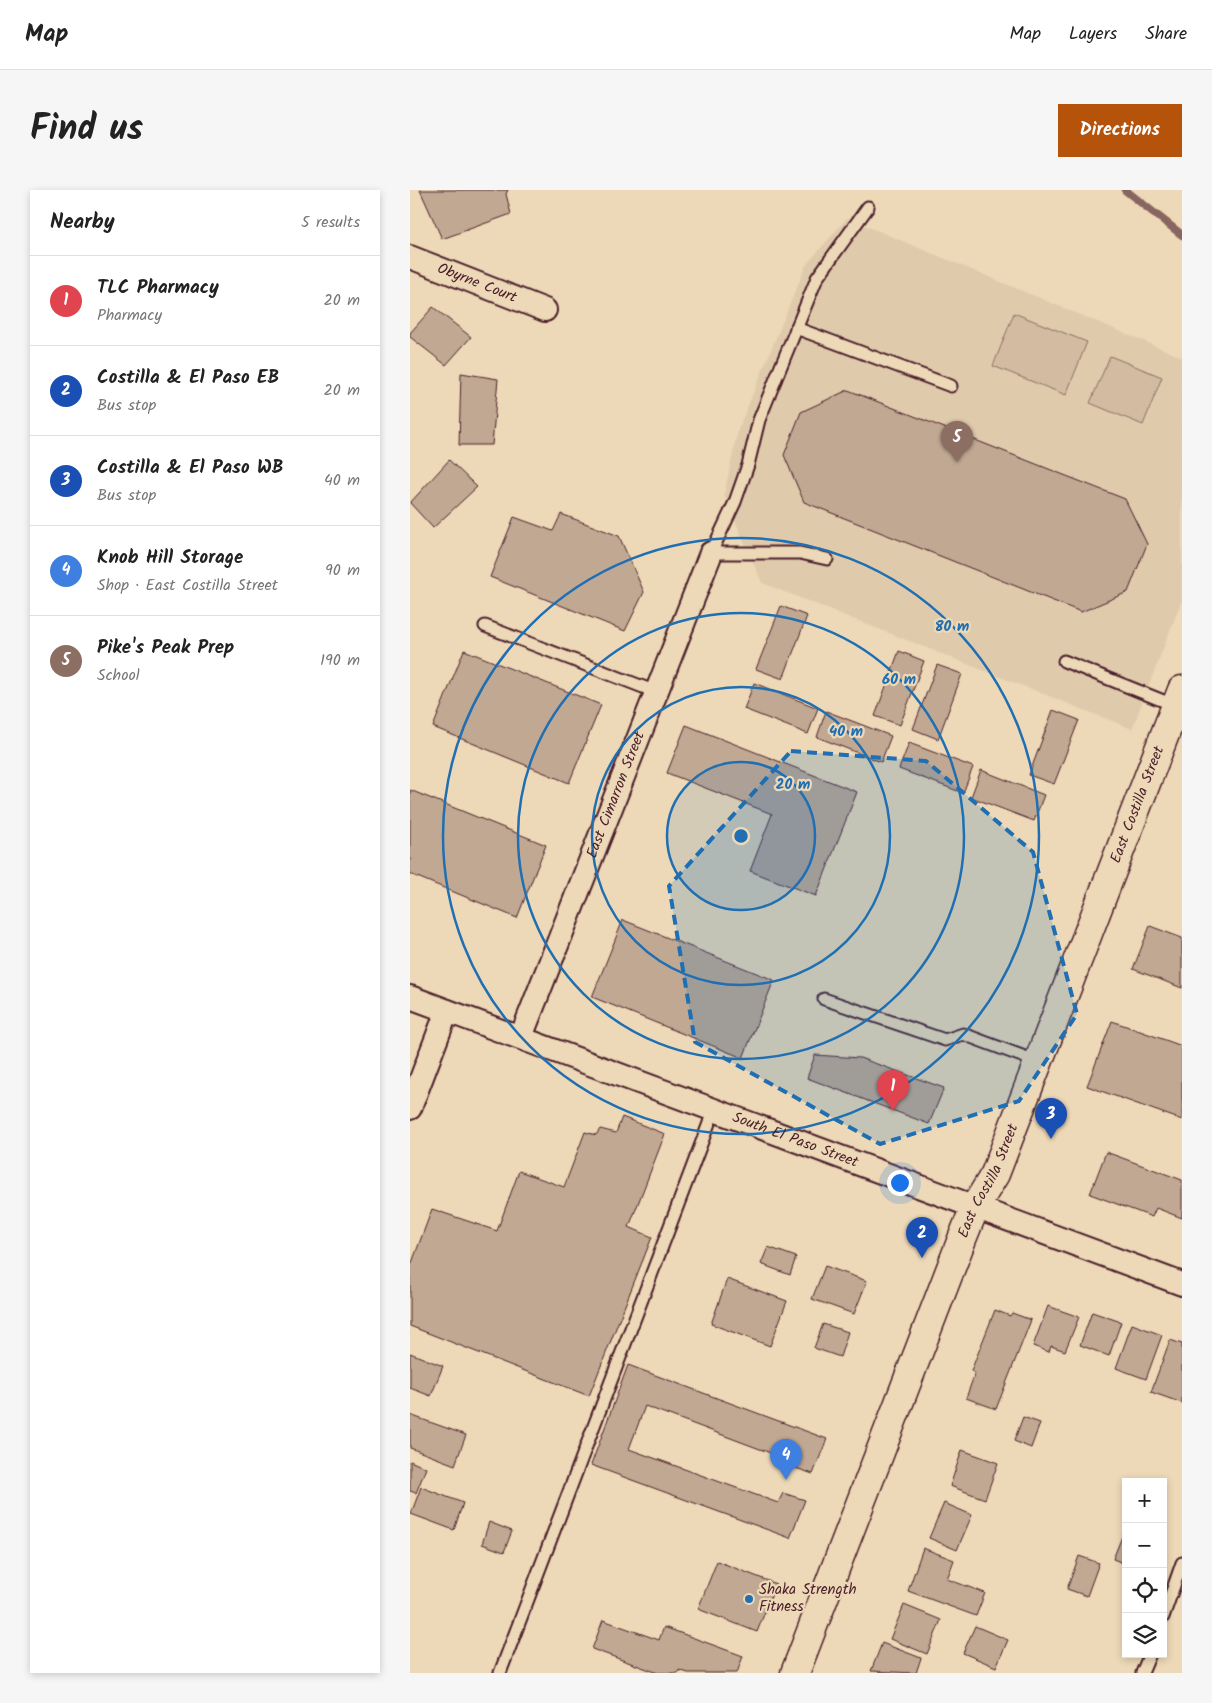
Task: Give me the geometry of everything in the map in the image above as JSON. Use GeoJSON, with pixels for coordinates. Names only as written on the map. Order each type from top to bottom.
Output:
{"type":"FeatureCollection","features":[{"type":"Feature","properties":{"kind":"street","name":"Obyrne Court"},"geometry":{"type":"LineString","coordinates":[[410,257],[544,310]]}},
{"type":"Feature","properties":{"kind":"street","name":"East Cimarron Street"},"geometry":{"type":"LineString","coordinates":[[521,1038],[711,552]]}},
{"type":"Feature","properties":{"kind":"street","name":"East Costilla Street"},"geometry":{"type":"LineString","coordinates":[[795,1673],[976,1206],[995,1174],[1179,698]]}},
{"type":"Feature","properties":{"kind":"street","name":"South El Paso Street"},"geometry":{"type":"LineString","coordinates":[[410,997],[1182,1284]]}},
{"type":"Feature","properties":{"kind":"street"},"geometry":{"type":"LineString","coordinates":[[410,1108],[447,1011]]}},
{"type":"Feature","properties":{"kind":"lane"},"geometry":{"type":"LineString","coordinates":[[828,560],[800,553],[711,552],[735,502],[748,465],[759,420],[816,278],[868,207]]}},
{"type":"Feature","properties":{"kind":"lane"},"geometry":{"type":"LineString","coordinates":[[796,328],[951,386]]}},
{"type":"Feature","properties":{"kind":"lane"},"geometry":{"type":"LineString","coordinates":[[486,626],[656,692]]}},
{"type":"Feature","properties":{"kind":"lane"},"geometry":{"type":"LineString","coordinates":[[1064,661],[1179,698]]}},
{"type":"Feature","properties":{"kind":"lane"},"geometry":{"type":"LineString","coordinates":[[824,999],[945,1040],[962,1034],[1038,1062]]}},
{"type":"Feature","properties":{"kind":"lane"},"geometry":{"type":"LineString","coordinates":[[500,1673],[714,1110]]}},
{"type":"Feature","properties":{"kind":"lane"},"geometry":{"type":"LineString","coordinates":[[1164,1613],[1182,1563]]}},
{"type":"Feature","properties":{"kind":"lane"},"geometry":{"type":"LineString","coordinates":[[1142,1673],[1148,1658]]}},
{"type":"Feature","properties":{"kind":"highlighted area"},"geometry":{"type":"Polygon","coordinates":[[[791,751],[926,761],[1033,852],[1077,1014],[1019,1101],[880,1144],[695,1042],[669,886],[791,751]]]}},
{"type":"Feature","properties":{"kind":"shaded area"},"geometry":{"type":"Polygon","coordinates":[[[847,218],[1182,357],[1182,600],[1132,729],[762,583],[724,495],[738,430],[806,265],[847,218]]]}},
{"type":"Feature","properties":{"kind":"shaded area"},"geometry":{"type":"Polygon","coordinates":[[[1014,313],[1087,342],[1066,395],[993,366],[1014,313]]]}},
{"type":"Feature","properties":{"kind":"shaded area"},"geometry":{"type":"Polygon","coordinates":[[[1110,356],[1162,377],[1143,425],[1090,403],[1110,356]]]}},
{"type":"Feature","properties":{"kind":"building"},"geometry":{"type":"Polygon","coordinates":[[[420,190],[508,190],[506,194],[511,214],[442,239],[420,190]]]}},
{"type":"Feature","properties":{"kind":"building"},"geometry":{"type":"Polygon","coordinates":[[[433,307],[471,337],[446,365],[410,337],[410,333],[433,307]]]}},
{"type":"Feature","properties":{"kind":"building"},"geometry":{"type":"Polygon","coordinates":[[[461,373],[498,379],[492,445],[459,445],[461,373]]]}},
{"type":"Feature","properties":{"kind":"building"},"geometry":{"type":"Polygon","coordinates":[[[848,390],[1125,499],[1147,544],[1128,592],[1081,612],[804,502],[784,455],[801,412],[848,390]]]}},
{"type":"Feature","properties":{"kind":"building"},"geometry":{"type":"Polygon","coordinates":[[[449,460],[477,487],[433,528],[410,503],[449,460]]]}},
{"type":"Feature","properties":{"kind":"building"},"geometry":{"type":"Polygon","coordinates":[[[561,514],[619,536],[644,592],[625,631],[490,577],[514,517],[553,531],[561,514]]]}},
{"type":"Feature","properties":{"kind":"building"},"geometry":{"type":"Polygon","coordinates":[[[781,606],[807,616],[783,679],[756,669],[781,606]]]}},
{"type":"Feature","properties":{"kind":"building"},"geometry":{"type":"Polygon","coordinates":[[[464,650],[601,705],[569,783],[433,727],[464,650]]]}},
{"type":"Feature","properties":{"kind":"building"},"geometry":{"type":"Polygon","coordinates":[[[899,651],[924,661],[900,725],[875,716],[899,651]]]}},
{"type":"Feature","properties":{"kind":"building"},"geometry":{"type":"Polygon","coordinates":[[[937,665],[962,674],[938,739],[913,729],[937,665]]]}},
{"type":"Feature","properties":{"kind":"building"},"geometry":{"type":"Polygon","coordinates":[[[754,683],[818,708],[808,734],[744,709],[754,683]]]}},
{"type":"Feature","properties":{"kind":"building"},"geometry":{"type":"Polygon","coordinates":[[[1053,710],[1079,720],[1054,784],[1029,775],[1053,710]]]}},
{"type":"Feature","properties":{"kind":"building"},"geometry":{"type":"Polygon","coordinates":[[[826,711],[891,736],[881,762],[817,737],[826,711]]]}},
{"type":"Feature","properties":{"kind":"building"},"geometry":{"type":"Polygon","coordinates":[[[686,725],[857,792],[816,896],[750,871],[772,814],[667,773],[686,725]]]}},
{"type":"Feature","properties":{"kind":"building"},"geometry":{"type":"Polygon","coordinates":[[[909,743],[973,767],[963,793],[899,769],[909,743]]]}},
{"type":"Feature","properties":{"kind":"building"},"geometry":{"type":"Polygon","coordinates":[[[981,770],[1044,795],[1034,821],[971,797],[981,770]]]}},
{"type":"Feature","properties":{"kind":"building"},"geometry":{"type":"Polygon","coordinates":[[[410,790],[546,845],[517,918],[410,874],[410,790]]]}},
{"type":"Feature","properties":{"kind":"building"},"geometry":{"type":"Polygon","coordinates":[[[623,920],[774,980],[743,1058],[592,997],[623,920]]]}},
{"type":"Feature","properties":{"kind":"building"},"geometry":{"type":"Polygon","coordinates":[[[1150,926],[1182,938],[1182,988],[1133,969],[1150,926]]]}},
{"type":"Feature","properties":{"kind":"building"},"geometry":{"type":"Polygon","coordinates":[[[1112,1021],[1182,1046],[1182,1120],[1087,1086],[1112,1021]]]}},
{"type":"Feature","properties":{"kind":"building"},"geometry":{"type":"Polygon","coordinates":[[[815,1055],[860,1058],[944,1088],[929,1124],[807,1078],[815,1055]]]}},
{"type":"Feature","properties":{"kind":"building"},"geometry":{"type":"Polygon","coordinates":[[[622,1117],[665,1134],[629,1227],[652,1237],[589,1396],[410,1326],[410,1268],[432,1209],[497,1231],[519,1171],[564,1187],[585,1132],[596,1135],[600,1129],[616,1133],[622,1117]]]}},
{"type":"Feature","properties":{"kind":"building"},"geometry":{"type":"Polygon","coordinates":[[[1106,1152],[1182,1180],[1182,1218],[1156,1208],[1152,1217],[1090,1194],[1106,1152]]]}},
{"type":"Feature","properties":{"kind":"building"},"geometry":{"type":"Polygon","coordinates":[[[768,1247],[796,1257],[790,1275],[761,1264],[768,1247]]]}},
{"type":"Feature","properties":{"kind":"building"},"geometry":{"type":"Polygon","coordinates":[[[825,1266],[867,1281],[854,1314],[812,1299],[825,1266]]]}},
{"type":"Feature","properties":{"kind":"building"},"geometry":{"type":"Polygon","coordinates":[[[727,1279],[787,1301],[770,1346],[711,1324],[727,1279]]]}},
{"type":"Feature","properties":{"kind":"building"},"geometry":{"type":"Polygon","coordinates":[[[1048,1306],[1079,1317],[1065,1351],[1051,1346],[1049,1352],[1033,1346],[1048,1306]]]}},
{"type":"Feature","properties":{"kind":"building"},"geometry":{"type":"Polygon","coordinates":[[[995,1310],[1010,1316],[1012,1313],[1031,1320],[996,1409],[966,1398],[975,1373],[971,1371],[995,1310]]]}},
{"type":"Feature","properties":{"kind":"building"},"geometry":{"type":"Polygon","coordinates":[[[1092,1312],[1121,1322],[1109,1356],[1080,1345],[1092,1312]]]}},
{"type":"Feature","properties":{"kind":"building"},"geometry":{"type":"Polygon","coordinates":[[[823,1324],[848,1332],[840,1357],[814,1348],[823,1324]]]}},
{"type":"Feature","properties":{"kind":"building"},"geometry":{"type":"Polygon","coordinates":[[[1132,1324],[1162,1335],[1146,1379],[1116,1368],[1132,1324]]]}},
{"type":"Feature","properties":{"kind":"building"},"geometry":{"type":"Polygon","coordinates":[[[1170,1340],[1182,1344],[1182,1403],[1151,1392],[1170,1340]]]}},
{"type":"Feature","properties":{"kind":"building"},"geometry":{"type":"Polygon","coordinates":[[[410,1353],[443,1366],[431,1396],[410,1388],[410,1353]]]}},
{"type":"Feature","properties":{"kind":"building"},"geometry":{"type":"Polygon","coordinates":[[[628,1365],[827,1439],[813,1474],[790,1466],[792,1461],[645,1406],[629,1449],[778,1503],[783,1493],[805,1500],[790,1538],[591,1465],[628,1365]]]}},
{"type":"Feature","properties":{"kind":"building"},"geometry":{"type":"Polygon","coordinates":[[[410,1415],[466,1435],[455,1465],[410,1448],[410,1415]]]}},
{"type":"Feature","properties":{"kind":"building"},"geometry":{"type":"Polygon","coordinates":[[[1023,1417],[1040,1423],[1031,1448],[1014,1441],[1023,1417]]]}},
{"type":"Feature","properties":{"kind":"building"},"geometry":{"type":"Polygon","coordinates":[[[962,1450],[998,1463],[985,1499],[950,1486],[962,1450]]]}},
{"type":"Feature","properties":{"kind":"building"},"geometry":{"type":"Polygon","coordinates":[[[410,1461],[426,1468],[416,1493],[410,1491],[410,1461]]]}},
{"type":"Feature","properties":{"kind":"building"},"geometry":{"type":"Polygon","coordinates":[[[421,1487],[463,1503],[454,1530],[411,1514],[421,1487]]]}},
{"type":"Feature","properties":{"kind":"building"},"geometry":{"type":"Polygon","coordinates":[[[944,1503],[972,1515],[957,1550],[929,1538],[944,1503]]]}},
{"type":"Feature","properties":{"kind":"building"},"geometry":{"type":"Polygon","coordinates":[[[489,1522],[512,1531],[504,1552],[482,1544],[489,1522]]]}},
{"type":"Feature","properties":{"kind":"building"},"geometry":{"type":"Polygon","coordinates":[[[1122,1536],[1122,1562],[1113,1559],[1122,1536]]]}},
{"type":"Feature","properties":{"kind":"building"},"geometry":{"type":"Polygon","coordinates":[[[923,1548],[954,1560],[947,1579],[985,1593],[976,1616],[908,1591],[923,1548]]]}},
{"type":"Feature","properties":{"kind":"building"},"geometry":{"type":"Polygon","coordinates":[[[1079,1556],[1099,1563],[1087,1596],[1067,1589],[1079,1556]]]}},
{"type":"Feature","properties":{"kind":"building"},"geometry":{"type":"Polygon","coordinates":[[[717,1561],[776,1584],[757,1632],[698,1609],[717,1561]]]}},
{"type":"Feature","properties":{"kind":"building"},"geometry":{"type":"Polygon","coordinates":[[[904,1605],[941,1620],[927,1654],[890,1639],[904,1605]]]}},
{"type":"Feature","properties":{"kind":"building"},"geometry":{"type":"Polygon","coordinates":[[[603,1620],[659,1640],[664,1627],[743,1656],[737,1673],[688,1673],[679,1670],[678,1673],[658,1673],[592,1649],[603,1620]]]}},
{"type":"Feature","properties":{"kind":"building"},"geometry":{"type":"Polygon","coordinates":[[[975,1626],[1008,1640],[996,1667],[963,1653],[975,1626]]]}},
{"type":"Feature","properties":{"kind":"building"},"geometry":{"type":"Polygon","coordinates":[[[882,1643],[921,1658],[916,1673],[871,1671],[882,1643]]]}},
{"type":"Feature","properties":{"kind":"waterway"},"geometry":{"type":"LineString","coordinates":[[1125,190],[1182,235]]}},
{"type":"Feature","properties":{"kind":"place","name":"Pike's Peak Prep"},"geometry":{"type":"Point","coordinates":[957,462]}},
{"type":"Feature","properties":{"kind":"place","name":"TLC Pharmacy"},"geometry":{"type":"Point","coordinates":[893,1111]}},
{"type":"Feature","properties":{"kind":"place","name":"Costilla & El Paso WB"},"geometry":{"type":"Point","coordinates":[1051,1139]}},
{"type":"Feature","properties":{"kind":"place","name":"Costilla & El Paso EB"},"geometry":{"type":"Point","coordinates":[922,1258]}},
{"type":"Feature","properties":{"kind":"place","name":"Knob Hill Storage"},"geometry":{"type":"Point","coordinates":[786,1480]}},
{"type":"Feature","properties":{"kind":"place","name":"Shaka Strength Fitness"},"geometry":{"type":"Point","coordinates":[749,1599]}}]}
